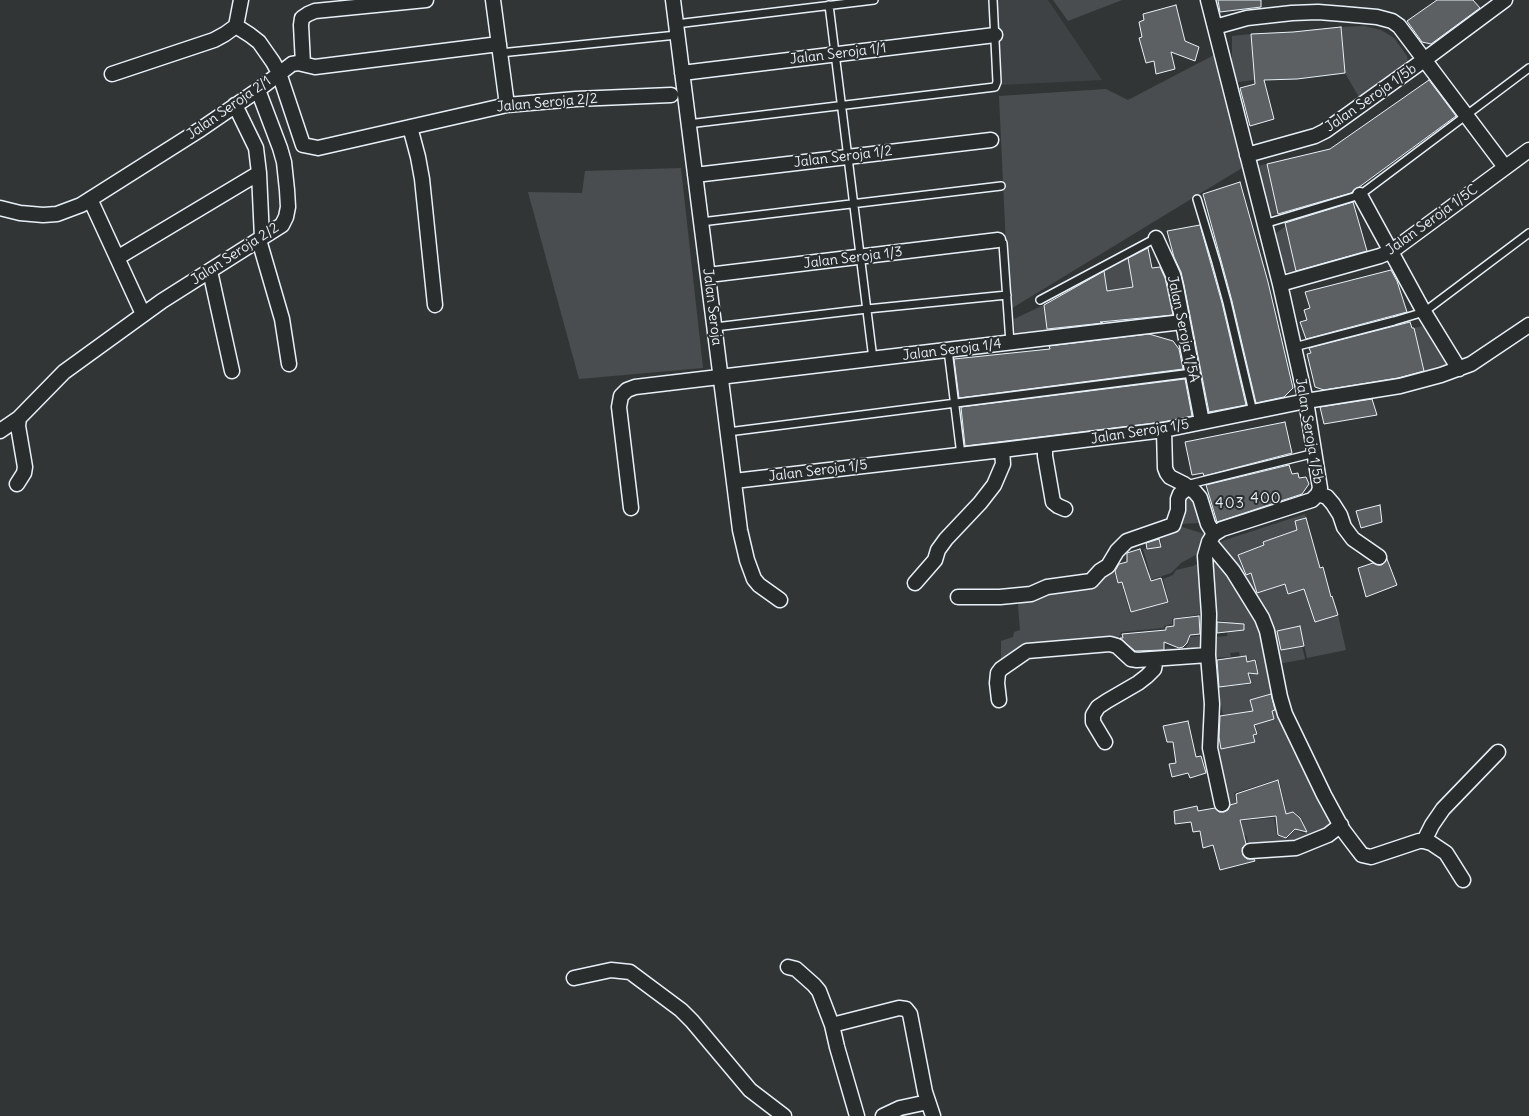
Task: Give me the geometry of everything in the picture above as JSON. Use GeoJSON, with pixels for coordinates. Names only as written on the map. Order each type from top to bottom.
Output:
{"type":"FeatureCollection","features":[{"type":"Feature","properties":{"kind":"street"},"geometry":{"type":"LineString","coordinates":[[112,74],[214,40],[236,26],[241,0]]}},
{"type":"Feature","properties":{"kind":"street"},"geometry":{"type":"LineString","coordinates":[[426,0],[315,11],[308,14],[302,18],[301,25],[303,64],[315,67],[499,49]]}},
{"type":"Feature","properties":{"kind":"street"},"geometry":{"type":"LineString","coordinates":[[497,0],[493,0],[507,105]]}},
{"type":"Feature","properties":{"kind":"street","name":"Jalan Seroja"},"geometry":{"type":"LineString","coordinates":[[673,0],[740,530],[751,573],[759,585],[780,600]]}},
{"type":"Feature","properties":{"kind":"street","name":"Jalan Seroja 1/5b"},"geometry":{"type":"LineString","coordinates":[[1208,0],[1280,284],[1306,401],[1320,488],[1318,494],[1308,502],[1222,529],[1211,538]]}},
{"type":"Feature","properties":{"kind":"street","name":"Jalan Seroja 1/5b"},"geometry":{"type":"LineString","coordinates":[[1247,155],[1315,136],[1325,131],[1505,0]]}},
{"type":"Feature","properties":{"kind":"street","name":"Jalan Seroja 1/5b"},"geometry":{"type":"LineString","coordinates":[[1215,27],[1247,18],[1318,12],[1386,19],[1392,21],[1399,26],[1505,167]]}},
{"type":"Feature","properties":{"kind":"street"},"geometry":{"type":"LineString","coordinates":[[236,26],[259,42],[274,62],[303,145]]}},
{"type":"Feature","properties":{"kind":"street","name":"Jalan Seroja 1/1"},"geometry":{"type":"LineString","coordinates":[[682,73],[995,35]]}},
{"type":"Feature","properties":{"kind":"street","name":"Jalan Seroja 2/1"},"geometry":{"type":"LineString","coordinates":[[0,208],[20,213],[43,215],[56,214],[76,207],[154,160],[258,90],[292,64],[303,64]]}},
{"type":"Feature","properties":{"kind":"street"},"geometry":{"type":"LineString","coordinates":[[256,148],[279,144],[258,90]]}},
{"type":"Feature","properties":{"kind":"street","name":"Jalan Seroja 2/2"},"geometry":{"type":"LineString","coordinates":[[279,144],[292,150],[303,145],[318,148],[507,105],[576,99],[671,96]]}},
{"type":"Feature","properties":{"kind":"street"},"geometry":{"type":"LineString","coordinates":[[235,105],[256,148],[259,173],[261,239],[282,319],[289,364]]}},
{"type":"Feature","properties":{"kind":"street"},"geometry":{"type":"LineString","coordinates":[[410,127],[422,179],[435,305]]}},
{"type":"Feature","properties":{"kind":"street","name":"Jalan Seroja 1/2"},"geometry":{"type":"LineString","coordinates":[[695,174],[991,140]]}},
{"type":"Feature","properties":{"kind":"street","name":"Jalan Seroja 2/2"},"geometry":{"type":"LineString","coordinates":[[0,431],[19,418],[64,372],[143,314],[282,225],[286,217],[287,190],[284,162],[279,144]]}},
{"type":"Feature","properties":{"kind":"street","name":"Jalan Seroja 1/5C"},"geometry":{"type":"LineString","coordinates":[[1280,284],[1392,252],[1529,150]]}},
{"type":"Feature","properties":{"kind":"street"},"geometry":{"type":"LineString","coordinates":[[117,258],[259,173]]}},
{"type":"Feature","properties":{"kind":"street"},"geometry":{"type":"LineString","coordinates":[[1360,195],[1424,312],[1459,369]]}},
{"type":"Feature","properties":{"kind":"street"},"geometry":{"type":"LineString","coordinates":[[90,199],[143,314]]}},
{"type":"Feature","properties":{"kind":"street","name":"Jalan Seroja 1/5A"},"geometry":{"type":"LineString","coordinates":[[1156,238],[1173,275],[1202,422]]}},
{"type":"Feature","properties":{"kind":"street","name":"Jalan Seroja 1/3"},"geometry":{"type":"LineString","coordinates":[[708,275],[998,240]]}},
{"type":"Feature","properties":{"kind":"street"},"geometry":{"type":"LineString","coordinates":[[210,271],[232,371]]}},
{"type":"Feature","properties":{"kind":"street","name":"Jalan Seroja 1/4"},"geometry":{"type":"LineString","coordinates":[[631,508],[619,407],[621,396],[627,390],[721,377],[1182,322]]}},
{"type":"Feature","properties":{"kind":"street","name":"Jalan Seroja 1/5"},"geometry":{"type":"LineString","coordinates":[[734,481],[1164,430],[1306,401],[1400,386],[1459,369],[1484,356],[1529,326]]}},
{"type":"Feature","properties":{"kind":"street"},"geometry":{"type":"LineString","coordinates":[[17,484],[24,473],[25,467],[18,426],[19,418]]}},
{"type":"Feature","properties":{"kind":"street"},"geometry":{"type":"LineString","coordinates":[[1164,430],[1165,468],[1167,473],[1170,477],[1195,492],[1200,498],[1211,538],[1262,618],[1285,714],[1324,795],[1341,825],[1362,855],[1366,857],[1371,857],[1413,843],[1424,841],[1431,843],[1446,853],[1463,880]]}},
{"type":"Feature","properties":{"kind":"street"},"geometry":{"type":"LineString","coordinates":[[1045,445],[1045,456],[1053,502],[1065,509]]}},
{"type":"Feature","properties":{"kind":"street"},"geometry":{"type":"LineString","coordinates":[[915,583],[934,560],[938,550],[946,539],[980,503],[994,485],[1003,464],[1002,450]]}},
{"type":"Feature","properties":{"kind":"street"},"geometry":{"type":"LineString","coordinates":[[958,597],[1000,597],[1031,594],[1047,587],[1091,581],[1100,571],[1108,566],[1117,551],[1127,541],[1173,525],[1178,510],[1178,499],[1180,494],[1187,486]]}},
{"type":"Feature","properties":{"kind":"street"},"geometry":{"type":"LineString","coordinates":[[1318,494],[1327,497],[1333,504],[1340,515],[1344,527],[1352,539],[1379,557]]}},
{"type":"Feature","properties":{"kind":"street"},"geometry":{"type":"LineString","coordinates":[[1211,538],[1205,556],[1209,614],[1208,655],[1212,704],[1210,748],[1222,804]]}},
{"type":"Feature","properties":{"kind":"street"},"geometry":{"type":"LineString","coordinates":[[999,700],[997,683],[998,673],[1001,669],[1027,651],[1110,644],[1117,646],[1131,659],[1137,660],[1208,655]]}},
{"type":"Feature","properties":{"kind":"street"},"geometry":{"type":"LineString","coordinates":[[1105,742],[1097,732],[1092,715],[1102,704],[1147,676],[1154,669],[1156,659]]}},
{"type":"Feature","properties":{"kind":"street"},"geometry":{"type":"LineString","coordinates":[[1424,841],[1443,808],[1498,752]]}},
{"type":"Feature","properties":{"kind":"street"},"geometry":{"type":"LineString","coordinates":[[1250,851],[1296,848],[1328,835],[1341,825]]}},
{"type":"Feature","properties":{"kind":"street"},"geometry":{"type":"LineString","coordinates":[[788,967],[796,969],[814,984],[819,991],[832,1025],[857,1116]]}},
{"type":"Feature","properties":{"kind":"street"},"geometry":{"type":"LineString","coordinates":[[574,978],[611,970],[630,972],[681,1010],[750,1090],[784,1116]]}},
{"type":"Feature","properties":{"kind":"street"},"geometry":{"type":"LineString","coordinates":[[832,1025],[899,1008],[906,1009],[910,1014],[928,1102],[933,1116]]}},
{"type":"Feature","properties":{"kind":"street"},"geometry":{"type":"LineString","coordinates":[[883,1116],[900,1108],[928,1102]]}},
{"type":"Feature","properties":{"kind":"lane"},"geometry":{"type":"LineString","coordinates":[[499,49],[677,30],[851,1],[874,0]]}},
{"type":"Feature","properties":{"kind":"lane"},"geometry":{"type":"LineString","coordinates":[[688,124],[995,87],[998,82],[993,0]]}},
{"type":"Feature","properties":{"kind":"lane"},"geometry":{"type":"LineString","coordinates":[[829,5],[874,359]]}},
{"type":"Feature","properties":{"kind":"lane"},"geometry":{"type":"LineString","coordinates":[[1264,224],[1360,195],[1529,68]]}},
{"type":"Feature","properties":{"kind":"lane"},"geometry":{"type":"LineString","coordinates":[[701,222],[1001,186]]}},
{"type":"Feature","properties":{"kind":"lane"},"geometry":{"type":"LineString","coordinates":[[1197,199],[1227,302],[1253,412]]}},
{"type":"Feature","properties":{"kind":"lane"},"geometry":{"type":"LineString","coordinates":[[1294,347],[1424,312],[1529,233]]}},
{"type":"Feature","properties":{"kind":"lane"},"geometry":{"type":"LineString","coordinates":[[1040,300],[1156,238]]}},
{"type":"Feature","properties":{"kind":"lane"},"geometry":{"type":"LineString","coordinates":[[998,240],[1003,243],[1010,343]]}},
{"type":"Feature","properties":{"kind":"lane"},"geometry":{"type":"LineString","coordinates":[[715,327],[867,309],[1006,295]]}},
{"type":"Feature","properties":{"kind":"lane"},"geometry":{"type":"LineString","coordinates":[[948,350],[961,455]]}},
{"type":"Feature","properties":{"kind":"lane"},"geometry":{"type":"LineString","coordinates":[[728,432],[1192,373]]}},
{"type":"Feature","properties":{"kind":"lane"},"geometry":{"type":"LineString","coordinates":[[1187,486],[1315,453]]}},
{"type":"Feature","properties":{"kind":"shaded area"},"geometry":{"type":"Polygon","coordinates":[[[993,0],[1048,0],[1102,80],[999,85],[993,0]]]}},
{"type":"Feature","properties":{"kind":"shaded area"},"geometry":{"type":"Polygon","coordinates":[[[1053,0],[1122,0],[1068,21],[1053,0]]]}},
{"type":"Feature","properties":{"kind":"shaded area"},"geometry":{"type":"Polygon","coordinates":[[[1364,26],[1381,30],[1394,38],[1407,56],[1408,62],[1402,69],[1360,99],[1345,73],[1341,27],[1364,26]]]}},
{"type":"Feature","properties":{"kind":"shaded area"},"geometry":{"type":"Polygon","coordinates":[[[1251,34],[1255,80],[1237,82],[1232,62],[1232,36],[1251,34]]]}},
{"type":"Feature","properties":{"kind":"shaded area"},"geometry":{"type":"Polygon","coordinates":[[[1214,55],[1242,168],[1009,310],[999,96],[1106,89],[1128,100],[1214,55]]]}},
{"type":"Feature","properties":{"kind":"shaded area"},"geometry":{"type":"Polygon","coordinates":[[[1267,164],[1278,214],[1269,215],[1257,166],[1267,164]]]}},
{"type":"Feature","properties":{"kind":"shaded area"},"geometry":{"type":"Polygon","coordinates":[[[681,168],[703,368],[579,379],[528,192],[582,193],[585,171],[681,168]]]}},
{"type":"Feature","properties":{"kind":"shaded area"},"geometry":{"type":"Polygon","coordinates":[[[1286,226],[1296,272],[1293,273],[1282,271],[1275,234],[1286,226]]]}},
{"type":"Feature","properties":{"kind":"shaded area"},"geometry":{"type":"Polygon","coordinates":[[[1128,256],[1133,287],[1107,291],[1104,271],[1128,256]]]}},
{"type":"Feature","properties":{"kind":"shaded area"},"geometry":{"type":"Polygon","coordinates":[[[1044,305],[1047,332],[1015,337],[1014,319],[1044,305]]]}},
{"type":"Feature","properties":{"kind":"shaded area"},"geometry":{"type":"Polygon","coordinates":[[[1427,325],[1448,366],[1425,373],[1414,328],[1427,325]]]}},
{"type":"Feature","properties":{"kind":"shaded area"},"geometry":{"type":"Polygon","coordinates":[[[1192,495],[1206,526],[1198,523],[1180,524],[1182,496],[1192,495]]]}},
{"type":"Feature","properties":{"kind":"shaded area"},"geometry":{"type":"Polygon","coordinates":[[[1305,514],[1306,518],[1295,521],[1299,536],[1283,535],[1263,542],[1266,551],[1253,550],[1238,555],[1245,576],[1251,573],[1257,593],[1268,590],[1267,585],[1284,580],[1288,593],[1300,591],[1295,576],[1338,615],[1346,650],[1307,658],[1300,626],[1277,632],[1281,650],[1302,646],[1305,659],[1278,664],[1218,545],[1222,541],[1305,514]]]}},
{"type":"Feature","properties":{"kind":"shaded area"},"geometry":{"type":"Polygon","coordinates":[[[1182,527],[1208,535],[1201,552],[1181,563],[1171,573],[1123,589],[1130,613],[1169,602],[1163,579],[1173,575],[1176,570],[1193,566],[1204,560],[1205,649],[1164,656],[1167,647],[1184,650],[1189,643],[1190,637],[1204,635],[1201,614],[1172,619],[1172,624],[1164,626],[1164,628],[1121,632],[1120,636],[1114,638],[1112,642],[1002,662],[1001,641],[1013,637],[1014,632],[1020,630],[1018,605],[1020,600],[1112,566],[1118,584],[1150,573],[1143,549],[1162,547],[1160,536],[1182,527]]]}},
{"type":"Feature","properties":{"kind":"shaded area"},"geometry":{"type":"Polygon","coordinates":[[[1213,551],[1260,616],[1279,697],[1339,825],[1302,844],[1250,849],[1246,835],[1236,838],[1212,742],[1219,740],[1222,749],[1256,742],[1254,736],[1258,734],[1254,721],[1237,713],[1223,715],[1219,687],[1252,684],[1250,674],[1259,674],[1256,659],[1248,661],[1247,655],[1240,657],[1239,652],[1230,653],[1231,657],[1213,658],[1215,637],[1227,636],[1229,622],[1217,620],[1211,588],[1213,551]],[[1274,693],[1250,700],[1256,724],[1274,719],[1272,711],[1279,710],[1274,693]],[[1279,779],[1234,793],[1240,821],[1274,818],[1277,836],[1287,839],[1295,830],[1305,834],[1303,820],[1295,812],[1278,815],[1286,810],[1279,779]]]}},
{"type":"Feature","properties":{"kind":"building"},"geometry":{"type":"Polygon","coordinates":[[[1218,0],[1261,0],[1261,7],[1220,12],[1218,0]]]}},
{"type":"Feature","properties":{"kind":"building"},"geometry":{"type":"Polygon","coordinates":[[[1437,0],[1473,0],[1480,8],[1431,44],[1422,42],[1407,21],[1437,0]]]}},
{"type":"Feature","properties":{"kind":"building"},"geometry":{"type":"Polygon","coordinates":[[[1176,5],[1185,41],[1199,47],[1195,61],[1171,52],[1175,69],[1156,74],[1154,61],[1146,63],[1139,38],[1142,37],[1139,22],[1144,20],[1143,14],[1176,5]]]}},
{"type":"Feature","properties":{"kind":"building"},"geometry":{"type":"Polygon","coordinates":[[[1341,27],[1345,73],[1297,79],[1264,80],[1274,119],[1250,126],[1240,88],[1255,84],[1251,34],[1293,32],[1341,27]]]}},
{"type":"Feature","properties":{"kind":"building"},"geometry":{"type":"Polygon","coordinates":[[[1429,80],[1456,116],[1351,193],[1278,214],[1267,164],[1330,149],[1429,80]]]}},
{"type":"Feature","properties":{"kind":"building"},"geometry":{"type":"Polygon","coordinates":[[[1240,182],[1268,282],[1293,388],[1284,397],[1256,403],[1232,301],[1203,194],[1240,182]]]}},
{"type":"Feature","properties":{"kind":"building"},"geometry":{"type":"Polygon","coordinates":[[[1353,202],[1367,251],[1296,271],[1285,223],[1353,202]]]}},
{"type":"Feature","properties":{"kind":"building"},"geometry":{"type":"Polygon","coordinates":[[[1200,225],[1222,303],[1246,405],[1209,412],[1181,272],[1174,257],[1167,231],[1200,225]]]}},
{"type":"Feature","properties":{"kind":"building"},"geometry":{"type":"Polygon","coordinates":[[[1148,248],[1152,268],[1160,267],[1165,278],[1173,315],[1047,329],[1044,305],[1104,271],[1107,291],[1133,287],[1128,258],[1148,248]]]}},
{"type":"Feature","properties":{"kind":"building"},"geometry":{"type":"Polygon","coordinates":[[[1391,270],[1397,281],[1407,312],[1306,339],[1300,322],[1307,320],[1304,310],[1310,308],[1305,292],[1391,270]]]}},
{"type":"Feature","properties":{"kind":"building"},"geometry":{"type":"Polygon","coordinates":[[[1410,322],[1412,328],[1414,328],[1424,371],[1398,378],[1324,390],[1315,387],[1307,354],[1311,353],[1309,348],[1410,322]]]}},
{"type":"Feature","properties":{"kind":"building"},"geometry":{"type":"Polygon","coordinates":[[[1149,334],[1173,341],[1179,349],[1183,369],[959,398],[954,359],[1050,349],[1049,346],[1149,334]]]}},
{"type":"Feature","properties":{"kind":"building"},"geometry":{"type":"Polygon","coordinates":[[[1185,379],[1192,416],[1163,422],[965,446],[961,407],[1185,379]]]}},
{"type":"Feature","properties":{"kind":"building"},"geometry":{"type":"Polygon","coordinates":[[[1372,399],[1377,415],[1324,424],[1320,407],[1372,399]]]}},
{"type":"Feature","properties":{"kind":"building"},"geometry":{"type":"Polygon","coordinates":[[[1285,422],[1292,453],[1204,476],[1203,473],[1192,475],[1185,442],[1285,422]]]}},
{"type":"Feature","properties":{"kind":"building"},"geometry":{"type":"Polygon","coordinates":[[[1289,465],[1292,474],[1298,473],[1299,478],[1306,477],[1309,484],[1302,494],[1217,522],[1206,485],[1289,465]]]}},
{"type":"Feature","properties":{"kind":"building"},"geometry":{"type":"Polygon","coordinates":[[[1380,505],[1382,522],[1361,528],[1356,511],[1380,505]]]}},
{"type":"Feature","properties":{"kind":"building"},"geometry":{"type":"Polygon","coordinates":[[[1306,518],[1320,568],[1323,567],[1331,597],[1332,596],[1338,615],[1315,622],[1304,589],[1288,594],[1285,584],[1257,593],[1251,573],[1246,575],[1238,555],[1264,545],[1263,542],[1297,530],[1295,521],[1306,518]]]}},
{"type":"Feature","properties":{"kind":"building"},"geometry":{"type":"Polygon","coordinates":[[[1159,539],[1161,547],[1147,549],[1146,543],[1159,539]]]}},
{"type":"Feature","properties":{"kind":"building"},"geometry":{"type":"Polygon","coordinates":[[[1140,549],[1151,581],[1161,578],[1168,602],[1131,612],[1122,582],[1118,583],[1115,571],[1119,564],[1127,562],[1127,553],[1140,549]]]}},
{"type":"Feature","properties":{"kind":"building"},"geometry":{"type":"Polygon","coordinates":[[[1387,559],[1397,585],[1366,597],[1358,568],[1373,563],[1382,565],[1387,559]]]}},
{"type":"Feature","properties":{"kind":"building"},"geometry":{"type":"Polygon","coordinates":[[[1199,616],[1200,634],[1190,635],[1187,643],[1183,647],[1179,648],[1164,642],[1164,650],[1135,651],[1120,638],[1123,638],[1122,634],[1166,630],[1166,627],[1174,626],[1174,619],[1199,616]]]}},
{"type":"Feature","properties":{"kind":"building"},"geometry":{"type":"Polygon","coordinates":[[[1217,622],[1244,624],[1244,630],[1217,633],[1217,622]]]}},
{"type":"Feature","properties":{"kind":"building"},"geometry":{"type":"Polygon","coordinates":[[[1300,626],[1304,646],[1281,650],[1277,631],[1300,626]]]}},
{"type":"Feature","properties":{"kind":"building"},"geometry":{"type":"Polygon","coordinates":[[[1246,656],[1247,662],[1255,660],[1258,674],[1248,673],[1251,683],[1219,687],[1217,660],[1246,656]]]}},
{"type":"Feature","properties":{"kind":"building"},"geometry":{"type":"Polygon","coordinates":[[[1271,694],[1275,710],[1272,711],[1274,719],[1254,725],[1257,734],[1253,735],[1255,742],[1221,749],[1219,737],[1220,716],[1253,711],[1250,700],[1271,694]]]}},
{"type":"Feature","properties":{"kind":"building"},"geometry":{"type":"Polygon","coordinates":[[[1188,721],[1196,757],[1201,756],[1206,773],[1190,778],[1188,773],[1172,777],[1169,764],[1176,763],[1173,742],[1167,742],[1163,726],[1188,721]]]}},
{"type":"Feature","properties":{"kind":"building"},"geometry":{"type":"Polygon","coordinates":[[[1278,780],[1286,814],[1293,812],[1300,818],[1307,832],[1295,829],[1286,838],[1278,835],[1276,816],[1240,820],[1246,844],[1242,848],[1243,855],[1247,859],[1254,859],[1255,861],[1220,870],[1213,845],[1203,848],[1200,831],[1193,832],[1191,822],[1175,824],[1174,811],[1197,806],[1198,811],[1215,808],[1219,812],[1224,812],[1228,810],[1230,805],[1237,803],[1236,794],[1278,780]]]}},
{"type":"Feature","properties":{"kind":"district","name":"400"},"geometry":{"type":"Point","coordinates":[1266,499]}},
{"type":"Feature","properties":{"kind":"district","name":"403"},"geometry":{"type":"Point","coordinates":[1230,504]}}]}
